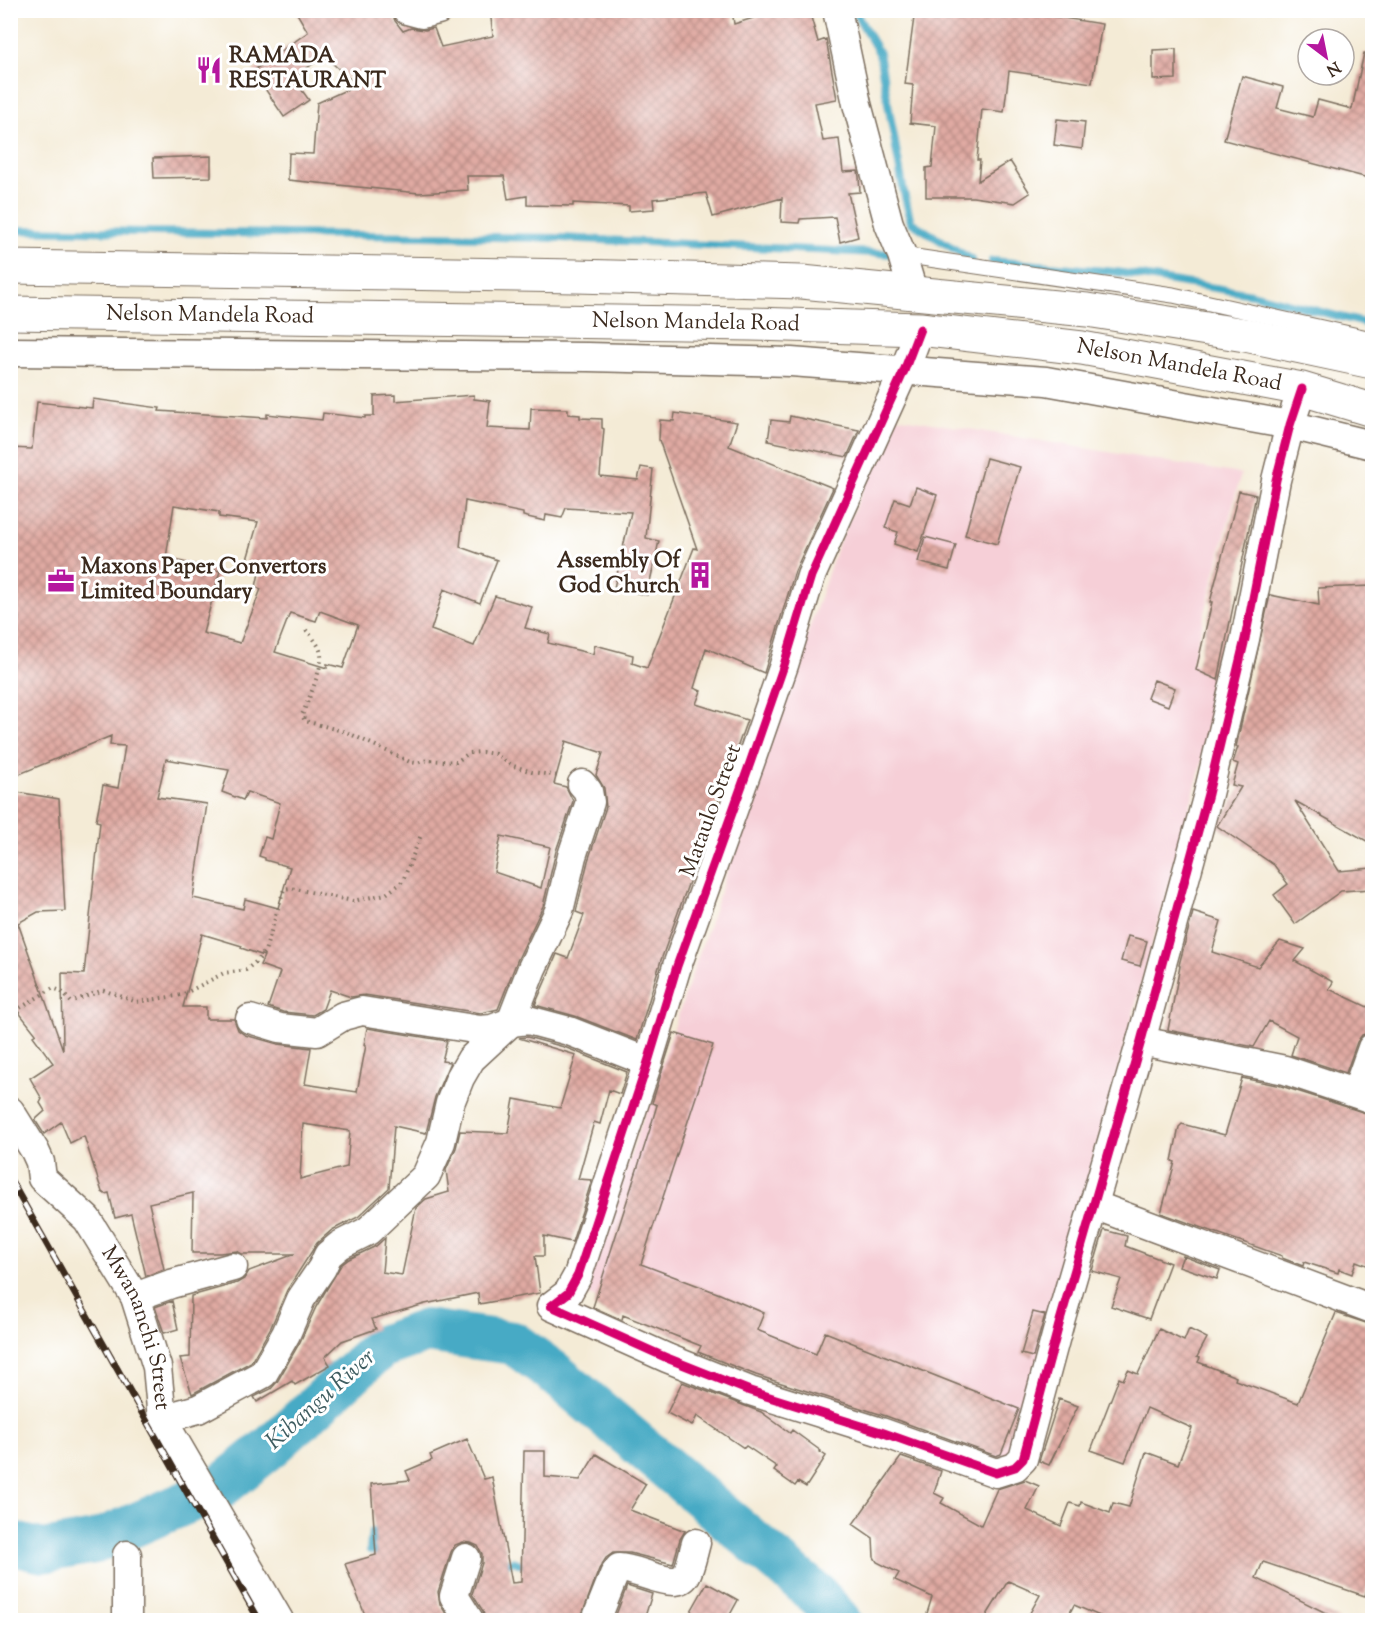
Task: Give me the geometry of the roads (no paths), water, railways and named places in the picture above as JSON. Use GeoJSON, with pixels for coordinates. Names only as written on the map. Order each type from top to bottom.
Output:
{"type":"FeatureCollection","features":[{"type":"Feature","properties":{"kind":"main road","name":"Nelson Mandela Road"},"geometry":{"type":"LineString","coordinates":[[10,267],[778,282],[913,292],[1119,300],[1245,335],[1372,362]]}},
{"type":"Feature","properties":{"kind":"main road","name":"Nelson Mandela Road"},"geometry":{"type":"LineString","coordinates":[[10,313],[750,324],[920,329],[1082,348],[1302,389],[1372,410]]}},
{"type":"Feature","properties":{"kind":"street"},"geometry":{"type":"LineString","coordinates":[[406,10],[422,14],[438,10]]}},
{"type":"Feature","properties":{"kind":"street"},"geometry":{"type":"LineString","coordinates":[[837,10],[860,115],[889,224],[902,255],[913,292]]}},
{"type":"Feature","properties":{"kind":"street","name":"Mataulo Street"},"geometry":{"type":"LineString","coordinates":[[920,329],[904,371],[811,576],[758,742],[677,966],[578,1275],[568,1293],[551,1306],[667,1358],[750,1390],[1001,1473],[1015,1467],[1023,1460],[1094,1205]]}},
{"type":"Feature","properties":{"kind":"street"},"geometry":{"type":"LineString","coordinates":[[10,352],[588,357],[791,362],[1046,381],[1290,425],[1372,445]]}},
{"type":"Feature","properties":{"kind":"street"},"geometry":{"type":"LineString","coordinates":[[1302,389],[1276,480],[1245,639],[1211,783],[1094,1205],[1372,1309]]}},
{"type":"Feature","properties":{"kind":"street"},"geometry":{"type":"LineString","coordinates":[[162,1419],[198,1409],[263,1374],[286,1334],[301,1299],[322,1268],[327,1255],[340,1245],[368,1231],[426,1176],[441,1142],[450,1103],[460,1078],[471,1059],[511,1022],[532,968],[559,911],[572,856],[590,802],[588,791],[582,784]]}},
{"type":"Feature","properties":{"kind":"street"},"geometry":{"type":"LineString","coordinates":[[250,1019],[310,1033],[324,1030],[343,1016],[362,1011],[480,1030],[528,1020],[543,1023],[648,1062]]}},
{"type":"Feature","properties":{"kind":"street"},"geometry":{"type":"LineString","coordinates":[[1141,1041],[1285,1070],[1364,1096],[1372,1047]]}},
{"type":"Feature","properties":{"kind":"street","name":"Mwananchi Street"},"geometry":{"type":"LineString","coordinates":[[10,1111],[35,1151],[40,1162],[42,1178],[87,1219],[135,1297],[158,1367],[162,1419],[279,1620]]}},
{"type":"Feature","properties":{"kind":"street"},"geometry":{"type":"LineString","coordinates":[[135,1297],[171,1284],[233,1267]]}},
{"type":"Feature","properties":{"kind":"street"},"geometry":{"type":"LineString","coordinates":[[596,1620],[619,1568],[637,1570],[669,1582],[677,1581],[686,1574],[696,1543]]}},
{"type":"Feature","properties":{"kind":"street"},"geometry":{"type":"LineString","coordinates":[[126,1620],[127,1555]]}},
{"type":"Feature","properties":{"kind":"street"},"geometry":{"type":"LineString","coordinates":[[466,1558],[454,1596],[469,1620]]}},
{"type":"Feature","properties":{"kind":"lane"},"geometry":{"type":"LineString","coordinates":[[902,255],[1119,300],[1173,295],[1372,339]]}},
{"type":"Feature","properties":{"kind":"waterway"},"geometry":{"type":"LineString","coordinates":[[854,10],[879,53],[911,222],[972,260]]}},
{"type":"Feature","properties":{"kind":"waterway"},"geometry":{"type":"LineString","coordinates":[[10,230],[560,238],[897,254]]}},
{"type":"Feature","properties":{"kind":"waterway"},"geometry":{"type":"LineString","coordinates":[[992,261],[1116,272],[1252,294],[1372,325]]}},
{"type":"Feature","properties":{"kind":"waterway","name":"Kibangu River"},"geometry":{"type":"LineString","coordinates":[[10,1543],[43,1551],[95,1542],[218,1489],[273,1445],[381,1347],[426,1331],[513,1343],[552,1371],[817,1595],[839,1620]]}},
{"type":"Feature","properties":{"kind":"waterway"},"geometry":{"type":"LineString","coordinates":[[372,1532],[370,1550],[384,1554]]}},
{"type":"Feature","properties":{"kind":"waterway"},"geometry":{"type":"LineString","coordinates":[[499,1561],[501,1564],[514,1561],[529,1568]]}},
{"type":"Feature","properties":{"kind":"railway"},"geometry":{"type":"LineString","coordinates":[[10,1179],[259,1620]]}},
{"type":"Feature","properties":{"kind":"place","name":"RAMADA RESTAURANT"},"geometry":{"type":"Point","coordinates":[209,70]}},
{"type":"Feature","properties":{"kind":"place","name":"Assembly Of God Church"},"geometry":{"type":"Point","coordinates":[700,575]}},
{"type":"Feature","properties":{"kind":"place","name":"Maxons Paper Convertors Limited Boundary"},"geometry":{"type":"Point","coordinates":[61,581]}}]}
